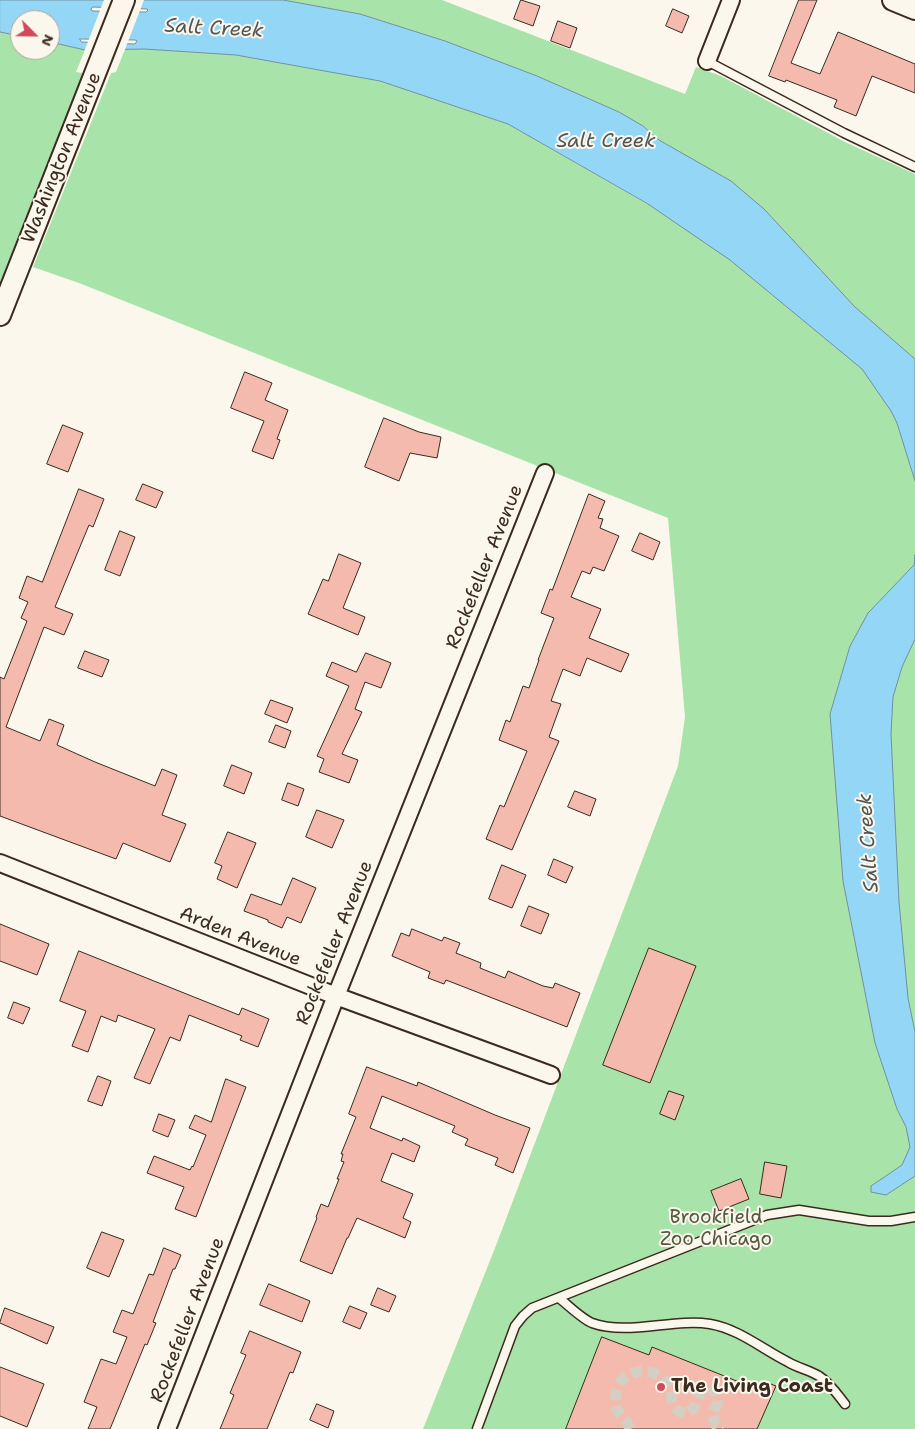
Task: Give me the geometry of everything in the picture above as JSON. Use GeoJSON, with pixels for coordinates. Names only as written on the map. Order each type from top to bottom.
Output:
{"type":"FeatureCollection","features":[{"type":"Feature","properties":{"kind":"street","name":"Washington Avenue"},"geometry":{"type":"LineString","coordinates":[[0,315],[124,0]]}},
{"type":"Feature","properties":{"kind":"street"},"geometry":{"type":"LineString","coordinates":[[707,60],[731,0]]}},
{"type":"Feature","properties":{"kind":"street"},"geometry":{"type":"LineString","coordinates":[[893,0],[915,9]]}},
{"type":"Feature","properties":{"kind":"street","name":"Rockefeller Avenue"},"geometry":{"type":"LineString","coordinates":[[167,1429],[336,996],[544,473]]}},
{"type":"Feature","properties":{"kind":"street","name":"Arden Avenue"},"geometry":{"type":"LineString","coordinates":[[0,863],[336,996],[551,1075]]}},
{"type":"Feature","properties":{"kind":"lane"},"geometry":{"type":"LineString","coordinates":[[707,60],[844,133],[915,167]]}},
{"type":"Feature","properties":{"kind":"lane"},"geometry":{"type":"LineString","coordinates":[[477,1429],[515,1326],[532,1308],[767,1215],[799,1210],[869,1221],[890,1221],[915,1217]]}},
{"type":"Feature","properties":{"kind":"lane"},"geometry":{"type":"LineString","coordinates":[[559,1298],[591,1323],[606,1326],[622,1328],[698,1324],[719,1327],[744,1337],[788,1362],[820,1376],[845,1404]]}},
{"type":"Feature","properties":{"kind":"green space","name":"Brookfield Zoo Chicago"},"geometry":{"type":"Polygon","coordinates":[[[283,0],[442,0],[685,94],[696,67],[721,76],[845,142],[915,174],[915,1429],[423,1429],[495,1248],[678,766],[685,717],[668,518],[79,283],[33,267],[111,73],[116,72],[125,49],[236,55],[380,81],[508,124],[647,204],[673,148],[659,140],[643,126],[619,112],[537,76],[445,41],[360,14],[283,0]]]}},
{"type":"Feature","properties":{"kind":"green space"},"geometry":{"type":"Polygon","coordinates":[[[0,32],[10,34],[10,60],[60,60],[60,44],[85,50],[76,72],[83,73],[0,282],[0,32]]]}},
{"type":"Feature","properties":{"kind":"water","name":"Salt Creek"},"geometry":{"type":"Polygon","coordinates":[[[0,0],[283,0],[360,14],[445,41],[537,76],[619,112],[643,126],[659,140],[731,181],[764,209],[855,307],[915,359],[915,481],[897,423],[862,369],[730,260],[648,204],[508,124],[380,81],[236,55],[144,49],[85,50],[60,44],[60,10],[10,10],[10,34],[0,32],[0,0]],[[93,7],[91,10],[146,12],[147,9],[93,7]],[[80,39],[82,42],[135,44],[137,41],[80,39]]]}},
{"type":"Feature","properties":{"kind":"water","name":"Salt Creek"},"geometry":{"type":"Polygon","coordinates":[[[915,555],[915,639],[902,667],[893,697],[891,734],[899,902],[908,998],[915,1032],[915,1176],[886,1195],[871,1192],[871,1186],[902,1165],[910,1147],[906,1127],[897,1109],[875,1043],[843,881],[830,714],[850,646],[868,613],[914,565],[915,555]]]}},
{"type":"Feature","properties":{"kind":"pier"},"geometry":{"type":"Polygon","coordinates":[[[104,0],[144,0],[124,52],[84,52],[104,0]]]}},
{"type":"Feature","properties":{"kind":"building"},"geometry":{"type":"Polygon","coordinates":[[[521,0],[540,6],[533,26],[514,19],[521,0]]]}},
{"type":"Feature","properties":{"kind":"building"},"geometry":{"type":"Polygon","coordinates":[[[799,0],[817,0],[791,63],[820,74],[838,32],[915,64],[915,93],[872,76],[856,116],[834,107],[837,100],[786,80],[785,82],[769,76],[799,0]]]}},
{"type":"Feature","properties":{"kind":"building"},"geometry":{"type":"Polygon","coordinates":[[[673,9],[689,16],[682,33],[666,26],[673,9]]]}},
{"type":"Feature","properties":{"kind":"building"},"geometry":{"type":"Polygon","coordinates":[[[558,21],[577,28],[570,48],[551,41],[558,21]]]}},
{"type":"Feature","properties":{"kind":"building"},"geometry":{"type":"Polygon","coordinates":[[[245,372],[272,383],[265,400],[288,410],[277,439],[280,440],[273,459],[252,451],[264,421],[231,408],[245,372]]]}},
{"type":"Feature","properties":{"kind":"building"},"geometry":{"type":"Polygon","coordinates":[[[384,418],[419,432],[441,437],[437,458],[410,453],[399,481],[365,467],[384,418]]]}},
{"type":"Feature","properties":{"kind":"building"},"geometry":{"type":"Polygon","coordinates":[[[63,425],[83,433],[68,472],[47,464],[63,425]]]}},
{"type":"Feature","properties":{"kind":"building"},"geometry":{"type":"Polygon","coordinates":[[[143,484],[163,492],[156,508],[136,500],[143,484]]]}},
{"type":"Feature","properties":{"kind":"building"},"geometry":{"type":"Polygon","coordinates":[[[79,489],[104,499],[93,527],[89,525],[55,607],[73,614],[64,635],[44,627],[6,727],[40,741],[49,719],[64,725],[57,745],[95,762],[155,786],[162,769],[177,775],[162,815],[186,824],[170,862],[123,843],[116,859],[0,816],[0,677],[4,679],[27,621],[21,618],[28,602],[19,598],[27,576],[42,582],[79,489]]]}},
{"type":"Feature","properties":{"kind":"building"},"geometry":{"type":"Polygon","coordinates":[[[589,494],[605,501],[598,518],[603,519],[600,528],[619,536],[604,571],[593,567],[590,574],[582,571],[571,597],[601,609],[589,638],[629,654],[621,672],[587,658],[580,676],[563,669],[551,701],[561,704],[549,737],[559,741],[512,850],[486,839],[500,805],[504,807],[527,751],[499,740],[506,720],[510,722],[523,686],[529,688],[554,618],[541,613],[550,589],[552,590],[589,494]]]}},
{"type":"Feature","properties":{"kind":"building"},"geometry":{"type":"Polygon","coordinates":[[[120,531],[135,537],[120,576],[105,570],[120,531]]]}},
{"type":"Feature","properties":{"kind":"building"},"geometry":{"type":"Polygon","coordinates":[[[640,533],[660,542],[653,560],[632,551],[640,533]]]}},
{"type":"Feature","properties":{"kind":"building"},"geometry":{"type":"Polygon","coordinates":[[[339,554],[361,563],[343,608],[365,617],[358,635],[308,614],[323,579],[328,581],[339,554]]]}},
{"type":"Feature","properties":{"kind":"building"},"geometry":{"type":"Polygon","coordinates":[[[85,651],[109,660],[102,677],[78,668],[85,651]]]}},
{"type":"Feature","properties":{"kind":"building"},"geometry":{"type":"Polygon","coordinates":[[[366,653],[391,663],[381,688],[365,682],[355,709],[362,712],[342,754],[358,760],[349,783],[319,772],[324,759],[317,756],[349,686],[326,676],[332,662],[356,672],[366,653]]]}},
{"type":"Feature","properties":{"kind":"building"},"geometry":{"type":"Polygon","coordinates":[[[271,700],[293,708],[287,723],[265,714],[271,700]]]}},
{"type":"Feature","properties":{"kind":"building"},"geometry":{"type":"Polygon","coordinates":[[[276,725],[291,731],[285,748],[269,742],[276,725]]]}},
{"type":"Feature","properties":{"kind":"building"},"geometry":{"type":"Polygon","coordinates":[[[232,765],[252,773],[244,794],[224,786],[232,765]]]}},
{"type":"Feature","properties":{"kind":"building"},"geometry":{"type":"Polygon","coordinates":[[[288,783],[304,789],[298,806],[282,800],[288,783]]]}},
{"type":"Feature","properties":{"kind":"building"},"geometry":{"type":"Polygon","coordinates":[[[575,791],[596,799],[590,816],[568,807],[575,791]]]}},
{"type":"Feature","properties":{"kind":"building"},"geometry":{"type":"Polygon","coordinates":[[[317,810],[344,820],[332,848],[306,837],[317,810]]]}},
{"type":"Feature","properties":{"kind":"building"},"geometry":{"type":"Polygon","coordinates":[[[228,832],[256,843],[237,888],[217,879],[222,866],[215,863],[228,832]]]}},
{"type":"Feature","properties":{"kind":"building"},"geometry":{"type":"Polygon","coordinates":[[[554,859],[573,867],[566,883],[548,875],[554,859]]]}},
{"type":"Feature","properties":{"kind":"building"},"geometry":{"type":"Polygon","coordinates":[[[502,865],[526,875],[512,908],[489,899],[502,865]]]}},
{"type":"Feature","properties":{"kind":"building"},"geometry":{"type":"Polygon","coordinates":[[[293,878],[316,888],[301,923],[287,917],[282,928],[268,922],[268,920],[244,911],[251,894],[281,905],[293,878]]]}},
{"type":"Feature","properties":{"kind":"building"},"geometry":{"type":"Polygon","coordinates":[[[529,906],[549,914],[541,934],[521,926],[529,906]]]}},
{"type":"Feature","properties":{"kind":"building"},"geometry":{"type":"Polygon","coordinates":[[[0,924],[49,944],[37,975],[0,961],[0,924]]]}},
{"type":"Feature","properties":{"kind":"building"},"geometry":{"type":"Polygon","coordinates":[[[412,929],[442,941],[444,937],[460,943],[456,953],[481,963],[480,968],[505,978],[508,971],[543,986],[553,988],[555,983],[580,993],[567,1027],[446,980],[444,984],[428,978],[430,972],[392,956],[401,933],[409,936],[412,929]]]}},
{"type":"Feature","properties":{"kind":"building"},"geometry":{"type":"Polygon","coordinates":[[[649,948],[696,966],[650,1083],[603,1065],[649,948]]]}},
{"type":"Feature","properties":{"kind":"building"},"geometry":{"type":"Polygon","coordinates":[[[79,951],[239,1015],[242,1008],[269,1019],[258,1047],[240,1040],[242,1036],[189,1015],[180,1041],[170,1037],[150,1084],[134,1078],[155,1029],[118,1015],[116,1022],[101,1016],[88,1052],[72,1046],[86,1011],[60,1001],[79,951]]]}},
{"type":"Feature","properties":{"kind":"building"},"geometry":{"type":"Polygon","coordinates":[[[14,1002],[30,1008],[23,1024],[8,1018],[14,1002]]]}},
{"type":"Feature","properties":{"kind":"building"},"geometry":{"type":"Polygon","coordinates":[[[367,1067],[417,1086],[418,1082],[530,1128],[513,1173],[495,1165],[498,1158],[465,1145],[468,1139],[452,1132],[455,1126],[382,1096],[370,1128],[402,1141],[403,1138],[420,1146],[414,1162],[392,1153],[381,1181],[413,1194],[403,1218],[411,1222],[405,1238],[357,1218],[332,1274],[300,1261],[321,1204],[328,1207],[339,1179],[337,1179],[344,1162],[341,1161],[343,1154],[341,1154],[356,1117],[349,1114],[367,1067]]]}},
{"type":"Feature","properties":{"kind":"building"},"geometry":{"type":"Polygon","coordinates":[[[98,1076],[111,1081],[102,1106],[88,1101],[98,1076]]]}},
{"type":"Feature","properties":{"kind":"building"},"geometry":{"type":"Polygon","coordinates":[[[226,1079],[246,1087],[196,1217],[175,1209],[184,1187],[147,1173],[154,1156],[190,1170],[193,1167],[206,1135],[189,1128],[195,1115],[211,1122],[226,1079]]]}},
{"type":"Feature","properties":{"kind":"building"},"geometry":{"type":"Polygon","coordinates":[[[669,1091],[684,1096],[675,1120],[660,1114],[669,1091]]]}},
{"type":"Feature","properties":{"kind":"building"},"geometry":{"type":"Polygon","coordinates":[[[159,1114],[175,1120],[168,1137],[153,1131],[159,1114]]]}},
{"type":"Feature","properties":{"kind":"building"},"geometry":{"type":"Polygon","coordinates":[[[765,1162],[787,1166],[781,1198],[760,1194],[765,1162]]]}},
{"type":"Feature","properties":{"kind":"building"},"geometry":{"type":"Polygon","coordinates":[[[741,1179],[749,1199],[719,1211],[711,1191],[741,1179]]]}},
{"type":"Feature","properties":{"kind":"building"},"geometry":{"type":"Polygon","coordinates":[[[102,1232],[124,1240],[109,1277],[87,1268],[102,1232]]]}},
{"type":"Feature","properties":{"kind":"building"},"geometry":{"type":"Polygon","coordinates":[[[164,1248],[181,1255],[175,1269],[173,1269],[153,1322],[156,1323],[147,1345],[145,1344],[110,1429],[88,1429],[97,1407],[84,1402],[101,1359],[116,1364],[127,1337],[113,1332],[122,1310],[133,1314],[149,1274],[153,1275],[164,1248]]]}},
{"type":"Feature","properties":{"kind":"building"},"geometry":{"type":"Polygon","coordinates":[[[269,1284],[310,1301],[302,1322],[260,1305],[269,1284]]]}},
{"type":"Feature","properties":{"kind":"building"},"geometry":{"type":"Polygon","coordinates":[[[378,1288],[396,1296],[389,1312],[371,1305],[378,1288]]]}},
{"type":"Feature","properties":{"kind":"building"},"geometry":{"type":"Polygon","coordinates":[[[350,1306],[367,1313],[360,1329],[343,1322],[350,1306]]]}},
{"type":"Feature","properties":{"kind":"building"},"geometry":{"type":"Polygon","coordinates":[[[5,1308],[54,1327],[47,1344],[0,1323],[5,1308]]]}},
{"type":"Feature","properties":{"kind":"building"},"geometry":{"type":"Polygon","coordinates":[[[250,1331],[301,1352],[293,1373],[290,1372],[267,1429],[220,1429],[234,1395],[230,1393],[246,1355],[241,1353],[250,1331]]]}},
{"type":"Feature","properties":{"kind":"building","name":"The Living Coast"},"geometry":{"type":"Polygon","coordinates":[[[602,1337],[649,1355],[652,1347],[759,1390],[763,1381],[776,1386],[757,1429],[566,1429],[602,1337]]]}},
{"type":"Feature","properties":{"kind":"building"},"geometry":{"type":"Polygon","coordinates":[[[0,1367],[44,1384],[27,1427],[0,1416],[0,1367]]]}},
{"type":"Feature","properties":{"kind":"building"},"geometry":{"type":"Polygon","coordinates":[[[317,1404],[334,1411],[328,1428],[310,1420],[317,1404]]]}},
{"type":"Feature","properties":{"kind":"tunnel"},"geometry":{"type":"LineString","coordinates":[[630,1429],[616,1407],[616,1395],[621,1382],[627,1376],[640,1371],[647,1371],[664,1379],[671,1391],[674,1406],[684,1414],[694,1408],[701,1392],[709,1388],[716,1393],[718,1402],[712,1414],[716,1425],[723,1429]]}},
{"type":"Feature","properties":{"kind":"place","name":"The Living Coast"},"geometry":{"type":"Point","coordinates":[661,1387]}}]}
